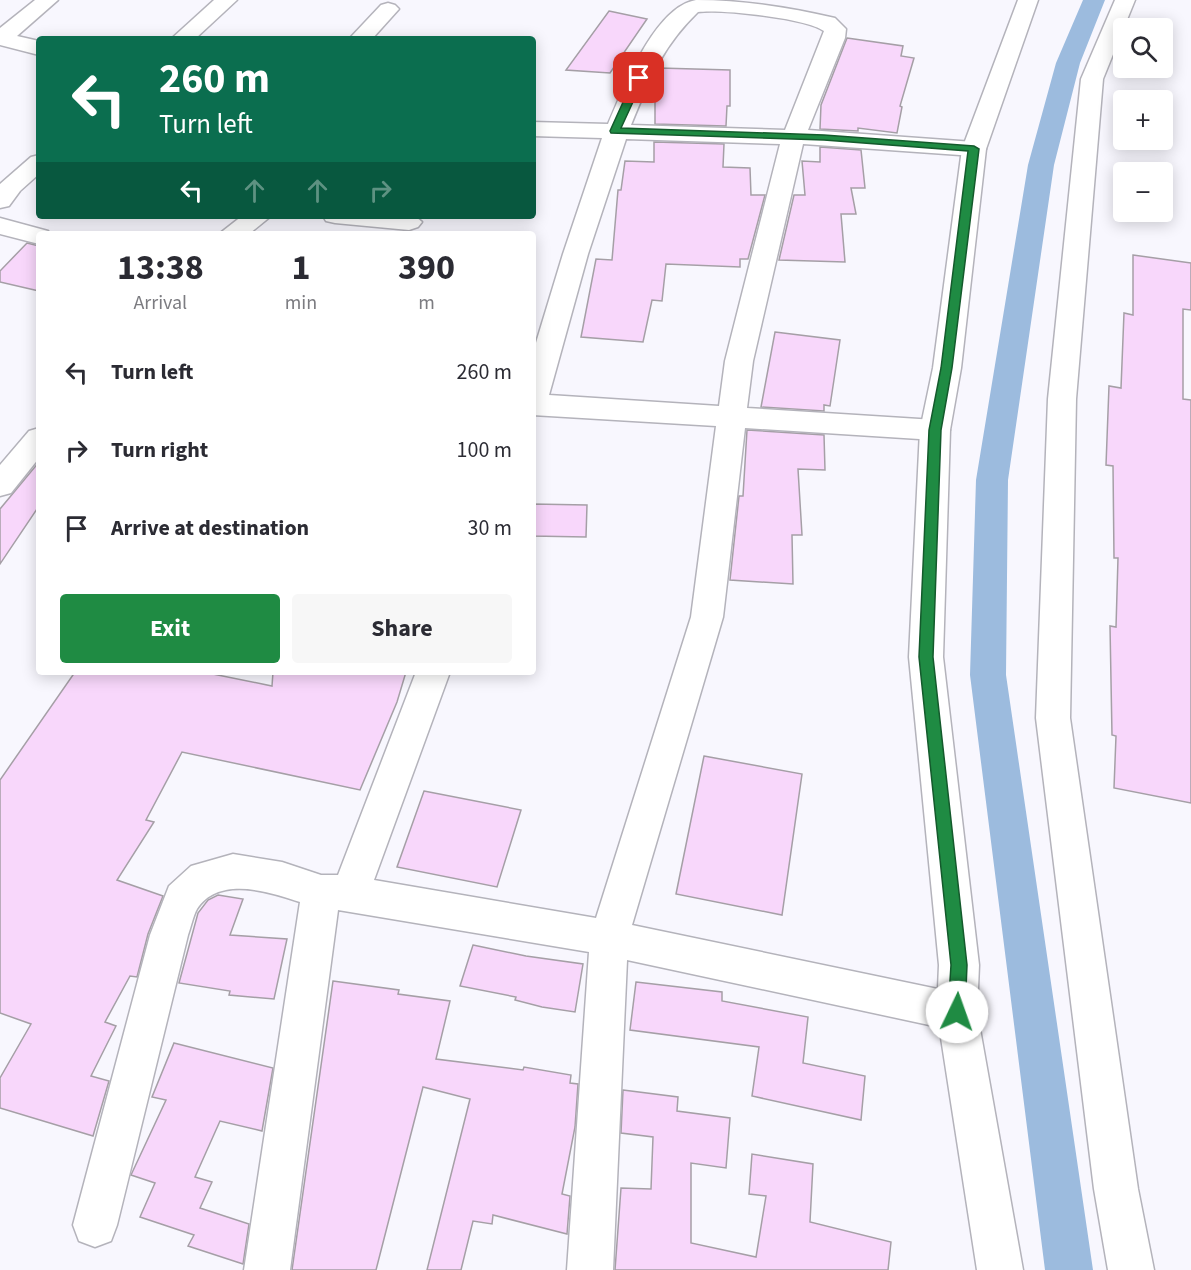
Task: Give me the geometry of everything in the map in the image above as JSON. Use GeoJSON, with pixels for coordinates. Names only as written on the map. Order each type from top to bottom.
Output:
{"type":"FeatureCollection","features":[{"type":"Feature","properties":{"kind":"street"},"geometry":{"type":"LineString","coordinates":[[0,39],[48,0]]}},
{"type":"Feature","properties":{"kind":"street"},"geometry":{"type":"LineString","coordinates":[[185,36],[227,0]]}},
{"type":"Feature","properties":{"kind":"street"},"geometry":{"type":"LineString","coordinates":[[1000,1270],[957,1012],[959,965],[926,657],[935,430],[947,368],[974,149],[1028,0]]}},
{"type":"Feature","properties":{"kind":"street"},"geometry":{"type":"LineString","coordinates":[[1125,0],[1092,79],[1062,399],[1053,718],[1116,1189],[1131,1270]]}},
{"type":"Feature","properties":{"kind":"street"},"geometry":{"type":"LineString","coordinates":[[536,394],[615,131],[647,61],[669,26],[689,8],[714,2],[811,19],[827,23],[835,29],[834,38],[793,138],[739,361],[707,617],[609,938],[590,1270]]}},
{"type":"Feature","properties":{"kind":"street"},"geometry":{"type":"LineString","coordinates":[[363,36],[387,9]]}},
{"type":"Feature","properties":{"kind":"street"},"geometry":{"type":"LineString","coordinates":[[0,39],[36,47]]}},
{"type":"Feature","properties":{"kind":"street"},"geometry":{"type":"LineString","coordinates":[[536,129],[793,138],[974,149]]}},
{"type":"Feature","properties":{"kind":"street"},"geometry":{"type":"LineString","coordinates":[[0,201],[11,186],[36,165]]}},
{"type":"Feature","properties":{"kind":"street"},"geometry":{"type":"LineString","coordinates":[[236,231],[254,219]]}},
{"type":"Feature","properties":{"kind":"street"},"geometry":{"type":"LineString","coordinates":[[362,219],[408,224]]}},
{"type":"Feature","properties":{"kind":"street"},"geometry":{"type":"LineString","coordinates":[[0,226],[36,235]]}},
{"type":"Feature","properties":{"kind":"street"},"geometry":{"type":"LineString","coordinates":[[536,404],[935,430]]}},
{"type":"Feature","properties":{"kind":"street"},"geometry":{"type":"LineString","coordinates":[[0,484],[36,442]]}},
{"type":"Feature","properties":{"kind":"street"},"geometry":{"type":"LineString","coordinates":[[267,1270],[336,892],[432,675]]}},
{"type":"Feature","properties":{"kind":"street"},"geometry":{"type":"LineString","coordinates":[[95,1224],[169,934],[182,898],[204,878],[233,871],[282,879],[336,892],[609,938],[957,1012]]}},
{"type":"Feature","properties":{"kind":"building"},"geometry":{"type":"Polygon","coordinates":[[[609,11],[647,19],[610,73],[566,70],[609,11]]]}},
{"type":"Feature","properties":{"kind":"building"},"geometry":{"type":"Polygon","coordinates":[[[847,38],[903,46],[901,56],[914,58],[900,106],[902,107],[897,133],[858,128],[858,131],[820,129],[821,105],[847,38]]]}},
{"type":"Feature","properties":{"kind":"building"},"geometry":{"type":"Polygon","coordinates":[[[659,68],[730,70],[730,106],[727,106],[726,126],[655,124],[655,76],[659,68]]]}},
{"type":"Feature","properties":{"kind":"building"},"geometry":{"type":"Polygon","coordinates":[[[654,142],[724,144],[723,167],[750,168],[751,195],[765,195],[748,259],[740,259],[740,267],[666,264],[662,301],[652,300],[643,342],[581,337],[596,259],[612,260],[618,190],[621,190],[625,161],[654,162],[654,142]]]}},
{"type":"Feature","properties":{"kind":"building"},"geometry":{"type":"Polygon","coordinates":[[[820,147],[861,150],[865,188],[851,188],[856,214],[841,214],[845,262],[779,260],[794,195],[805,195],[802,161],[820,162],[820,147]]]}},
{"type":"Feature","properties":{"kind":"building"},"geometry":{"type":"Polygon","coordinates":[[[27,243],[36,245],[36,290],[0,282],[0,271],[27,243]]]}},
{"type":"Feature","properties":{"kind":"building"},"geometry":{"type":"Polygon","coordinates":[[[1133,255],[1191,263],[1191,310],[1183,309],[1183,399],[1191,400],[1191,803],[1114,788],[1116,736],[1112,735],[1110,626],[1116,627],[1118,558],[1114,558],[1113,466],[1106,465],[1109,386],[1121,388],[1124,313],[1133,315],[1133,255]]]}},
{"type":"Feature","properties":{"kind":"building"},"geometry":{"type":"Polygon","coordinates":[[[775,332],[840,340],[830,406],[824,405],[824,411],[761,407],[775,332]]]}},
{"type":"Feature","properties":{"kind":"building"},"geometry":{"type":"Polygon","coordinates":[[[747,430],[824,435],[825,470],[798,469],[802,535],[792,535],[793,584],[730,580],[739,496],[743,496],[747,430]]]}},
{"type":"Feature","properties":{"kind":"building"},"geometry":{"type":"Polygon","coordinates":[[[36,466],[36,510],[0,564],[0,509],[36,466]]]}},
{"type":"Feature","properties":{"kind":"building"},"geometry":{"type":"Polygon","coordinates":[[[536,504],[587,505],[586,537],[536,536],[536,504]]]}},
{"type":"Feature","properties":{"kind":"building"},"geometry":{"type":"Polygon","coordinates":[[[73,675],[218,675],[272,686],[273,675],[405,675],[397,702],[360,790],[182,752],[146,820],[154,822],[117,880],[163,896],[148,934],[137,977],[130,976],[105,1022],[116,1026],[91,1076],[109,1081],[93,1136],[0,1108],[0,1078],[31,1024],[0,1013],[0,780],[73,675]]]}},
{"type":"Feature","properties":{"kind":"building"},"geometry":{"type":"Polygon","coordinates":[[[704,756],[802,774],[782,915],[676,894],[704,756]]]}},
{"type":"Feature","properties":{"kind":"building"},"geometry":{"type":"Polygon","coordinates":[[[424,791],[521,810],[497,887],[397,867],[424,791]]]}},
{"type":"Feature","properties":{"kind":"building"},"geometry":{"type":"Polygon","coordinates":[[[218,895],[243,899],[230,935],[287,939],[274,999],[229,995],[230,991],[179,983],[198,913],[208,900],[218,895]]]}},
{"type":"Feature","properties":{"kind":"building"},"geometry":{"type":"Polygon","coordinates":[[[473,945],[526,956],[583,964],[575,1012],[542,1007],[515,1000],[516,997],[460,986],[473,945]]]}},
{"type":"Feature","properties":{"kind":"building"},"geometry":{"type":"Polygon","coordinates":[[[333,981],[399,990],[398,994],[450,1001],[436,1059],[523,1070],[524,1067],[571,1075],[570,1083],[578,1084],[575,1127],[562,1194],[570,1196],[567,1234],[493,1215],[492,1224],[473,1221],[461,1270],[427,1270],[470,1099],[423,1087],[376,1270],[292,1270],[333,981]]]}},
{"type":"Feature","properties":{"kind":"building"},"geometry":{"type":"Polygon","coordinates":[[[636,982],[722,992],[722,1001],[808,1017],[803,1063],[865,1076],[861,1120],[752,1096],[759,1047],[630,1030],[636,982]]]}},
{"type":"Feature","properties":{"kind":"building"},"geometry":{"type":"Polygon","coordinates":[[[174,1043],[273,1068],[262,1131],[220,1121],[195,1177],[212,1182],[200,1208],[249,1224],[243,1264],[188,1246],[194,1235],[140,1217],[155,1183],[131,1175],[166,1100],[152,1097],[174,1043]]]}},
{"type":"Feature","properties":{"kind":"building"},"geometry":{"type":"Polygon","coordinates":[[[623,1090],[678,1097],[677,1111],[730,1118],[726,1168],[691,1163],[691,1243],[756,1257],[766,1196],[749,1194],[752,1154],[813,1164],[810,1222],[891,1242],[888,1270],[615,1270],[621,1188],[651,1189],[653,1137],[621,1133],[623,1090]]]}},
{"type":"Feature","properties":{"kind":"waterway"},"geometry":{"type":"LineString","coordinates":[[1069,1270],[988,675],[992,480],[1041,165],[1068,63],[1094,0]]}},
{"type":"Feature","properties":{"kind":"route"},"geometry":{"type":"LineString","coordinates":[[639,78],[615,131],[824,138],[974,149],[947,368],[935,430],[926,657],[959,965],[957,1012]]}}]}
